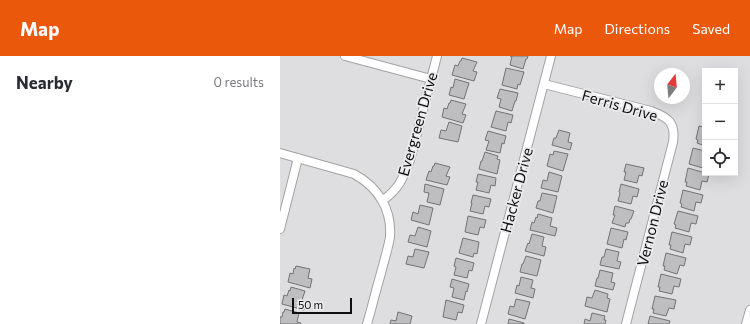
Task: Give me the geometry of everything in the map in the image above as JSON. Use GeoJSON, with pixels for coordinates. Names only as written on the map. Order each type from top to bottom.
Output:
{"type":"FeatureCollection","features":[{"type":"Feature","properties":{"kind":"street"},"geometry":{"type":"LineString","coordinates":[[345,56],[431,79]]}},
{"type":"Feature","properties":{"kind":"street","name":"Evergreen Drive"},"geometry":{"type":"LineString","coordinates":[[383,200],[392,194],[402,179],[410,160],[437,56]]}},
{"type":"Feature","properties":{"kind":"street","name":"Hacker Drive"},"geometry":{"type":"LineString","coordinates":[[481,324],[551,56]]}},
{"type":"Feature","properties":{"kind":"street","name":"Ferris Drive"},"geometry":{"type":"LineString","coordinates":[[544,84],[651,111],[662,115],[671,123]]}},
{"type":"Feature","properties":{"kind":"street","name":"Vernon Drive"},"geometry":{"type":"LineString","coordinates":[[626,324],[673,142],[674,131],[671,123]]}},
{"type":"Feature","properties":{"kind":"street"},"geometry":{"type":"LineString","coordinates":[[280,153],[354,174],[374,188],[383,200],[388,215],[390,236],[368,324]]}},
{"type":"Feature","properties":{"kind":"street"},"geometry":{"type":"LineString","coordinates":[[280,229],[298,158]]}},
{"type":"Feature","properties":{"kind":"street"},"geometry":{"type":"LineString","coordinates":[[746,324],[750,310]]}},
{"type":"Feature","properties":{"kind":"building"},"geometry":{"type":"Polygon","coordinates":[[[512,56],[528,56],[523,69],[510,65],[512,56]]]}},
{"type":"Feature","properties":{"kind":"building"},"geometry":{"type":"Polygon","coordinates":[[[462,58],[477,62],[473,71],[477,72],[474,81],[452,75],[455,65],[458,66],[462,58]]]}},
{"type":"Feature","properties":{"kind":"building"},"geometry":{"type":"Polygon","coordinates":[[[506,68],[524,72],[520,85],[518,84],[517,89],[502,85],[506,68]]]}},
{"type":"Feature","properties":{"kind":"building"},"geometry":{"type":"Polygon","coordinates":[[[455,79],[469,83],[464,99],[449,95],[451,87],[453,88],[455,79]]]}},
{"type":"Feature","properties":{"kind":"building"},"geometry":{"type":"Polygon","coordinates":[[[500,89],[518,93],[512,111],[499,107],[501,99],[497,98],[500,89]]]}},
{"type":"Feature","properties":{"kind":"building"},"geometry":{"type":"Polygon","coordinates":[[[451,100],[466,104],[462,114],[466,115],[463,123],[442,117],[444,108],[447,109],[451,100]]]}},
{"type":"Feature","properties":{"kind":"building"},"geometry":{"type":"Polygon","coordinates":[[[496,111],[513,115],[511,123],[508,122],[506,131],[491,127],[496,111]]]}},
{"type":"Feature","properties":{"kind":"building"},"geometry":{"type":"Polygon","coordinates":[[[449,122],[462,126],[458,142],[439,138],[441,130],[446,131],[449,122]]]}},
{"type":"Feature","properties":{"kind":"building"},"geometry":{"type":"Polygon","coordinates":[[[699,126],[702,126],[702,145],[697,143],[698,140],[696,139],[699,126]]]}},
{"type":"Feature","properties":{"kind":"building"},"geometry":{"type":"Polygon","coordinates":[[[559,130],[570,133],[568,142],[572,143],[570,150],[552,145],[559,130]]]}},
{"type":"Feature","properties":{"kind":"building"},"geometry":{"type":"Polygon","coordinates":[[[488,131],[506,136],[504,144],[502,143],[500,153],[486,150],[489,141],[485,140],[488,131]]]}},
{"type":"Feature","properties":{"kind":"building"},"geometry":{"type":"Polygon","coordinates":[[[693,148],[702,150],[702,168],[689,164],[693,148]]]}},
{"type":"Feature","properties":{"kind":"building"},"geometry":{"type":"Polygon","coordinates":[[[554,151],[568,154],[563,171],[547,166],[550,154],[553,155],[554,151]]]}},
{"type":"Feature","properties":{"kind":"building"},"geometry":{"type":"Polygon","coordinates":[[[485,152],[498,156],[497,159],[500,160],[497,174],[479,169],[485,152]]]}},
{"type":"Feature","properties":{"kind":"building"},"geometry":{"type":"Polygon","coordinates":[[[435,163],[450,167],[446,176],[450,177],[447,185],[426,180],[429,171],[431,172],[435,163]]]}},
{"type":"Feature","properties":{"kind":"building"},"geometry":{"type":"Polygon","coordinates":[[[626,164],[644,168],[642,176],[639,175],[637,183],[624,180],[626,164]]]}},
{"type":"Feature","properties":{"kind":"building"},"geometry":{"type":"Polygon","coordinates":[[[688,168],[702,172],[702,176],[708,176],[707,182],[702,181],[700,190],[686,186],[687,182],[685,182],[688,168]]]}},
{"type":"Feature","properties":{"kind":"building"},"geometry":{"type":"Polygon","coordinates":[[[549,172],[562,176],[558,192],[541,188],[543,180],[547,181],[549,172]]]}},
{"type":"Feature","properties":{"kind":"building"},"geometry":{"type":"Polygon","coordinates":[[[478,174],[496,178],[495,186],[491,185],[489,193],[476,190],[478,174]]]}},
{"type":"Feature","properties":{"kind":"building"},"geometry":{"type":"Polygon","coordinates":[[[425,184],[444,189],[440,205],[427,202],[429,193],[424,192],[425,184]]]}},
{"type":"Feature","properties":{"kind":"building"},"geometry":{"type":"Polygon","coordinates":[[[621,184],[639,189],[637,197],[633,196],[631,204],[618,201],[621,184]]]}},
{"type":"Feature","properties":{"kind":"building"},"geometry":{"type":"Polygon","coordinates":[[[683,190],[703,195],[701,203],[696,202],[694,211],[681,207],[682,204],[680,203],[683,190]]]}},
{"type":"Feature","properties":{"kind":"building"},"geometry":{"type":"Polygon","coordinates":[[[542,193],[557,196],[553,213],[536,208],[542,193]]]}},
{"type":"Feature","properties":{"kind":"building"},"geometry":{"type":"Polygon","coordinates":[[[473,195],[491,199],[489,207],[485,206],[483,214],[470,211],[473,195]]]}},
{"type":"Feature","properties":{"kind":"building"},"geometry":{"type":"Polygon","coordinates":[[[420,205],[433,208],[429,225],[411,220],[413,212],[418,214],[420,205]]]}},
{"type":"Feature","properties":{"kind":"building"},"geometry":{"type":"Polygon","coordinates":[[[615,206],[634,211],[629,223],[626,223],[625,227],[612,223],[615,215],[613,215],[615,206]]]}},
{"type":"Feature","properties":{"kind":"building"},"geometry":{"type":"Polygon","coordinates":[[[678,211],[698,216],[696,224],[691,223],[689,232],[675,228],[676,225],[674,224],[678,211]]]}},
{"type":"Feature","properties":{"kind":"building"},"geometry":{"type":"Polygon","coordinates":[[[538,214],[552,218],[550,226],[557,228],[555,236],[530,230],[532,222],[534,223],[538,214]]]}},
{"type":"Feature","properties":{"kind":"building"},"geometry":{"type":"Polygon","coordinates":[[[468,216],[486,220],[484,228],[480,227],[478,235],[465,232],[468,216]]]}},
{"type":"Feature","properties":{"kind":"building"},"geometry":{"type":"Polygon","coordinates":[[[418,227],[431,231],[427,247],[408,242],[410,235],[415,236],[418,227]]]}},
{"type":"Feature","properties":{"kind":"building"},"geometry":{"type":"Polygon","coordinates":[[[611,228],[628,232],[626,240],[624,239],[622,248],[607,244],[611,228]]]}},
{"type":"Feature","properties":{"kind":"building"},"geometry":{"type":"Polygon","coordinates":[[[672,232],[692,237],[690,245],[685,244],[683,253],[670,249],[671,245],[669,245],[672,232]]]}},
{"type":"Feature","properties":{"kind":"building"},"geometry":{"type":"Polygon","coordinates":[[[532,234],[544,237],[542,246],[546,247],[544,256],[525,251],[532,234]]]}},
{"type":"Feature","properties":{"kind":"building"},"geometry":{"type":"Polygon","coordinates":[[[463,238],[479,242],[477,254],[474,253],[473,257],[459,253],[463,238]]]}},
{"type":"Feature","properties":{"kind":"building"},"geometry":{"type":"Polygon","coordinates":[[[415,249],[429,252],[424,268],[406,264],[408,256],[413,257],[415,249]]]}},
{"type":"Feature","properties":{"kind":"building"},"geometry":{"type":"Polygon","coordinates":[[[606,249],[619,252],[617,261],[621,262],[619,269],[600,265],[606,249]]]}},
{"type":"Feature","properties":{"kind":"building"},"geometry":{"type":"Polygon","coordinates":[[[666,253],[686,258],[684,266],[680,265],[677,274],[664,270],[665,266],[663,266],[666,253]]]}},
{"type":"Feature","properties":{"kind":"building"},"geometry":{"type":"Polygon","coordinates":[[[526,256],[541,260],[537,276],[520,272],[526,256]]]}},
{"type":"Feature","properties":{"kind":"building"},"geometry":{"type":"Polygon","coordinates":[[[456,258],[474,263],[472,271],[469,270],[467,278],[454,275],[456,258]]]}},
{"type":"Feature","properties":{"kind":"building"},"geometry":{"type":"Polygon","coordinates":[[[296,266],[310,269],[308,278],[312,279],[310,288],[288,282],[290,273],[293,274],[296,266]]]}},
{"type":"Feature","properties":{"kind":"building"},"geometry":{"type":"Polygon","coordinates":[[[600,270],[613,273],[611,282],[615,283],[613,290],[595,286],[600,270]]]}},
{"type":"Feature","properties":{"kind":"building"},"geometry":{"type":"Polygon","coordinates":[[[661,274],[681,279],[679,287],[674,286],[672,294],[659,291],[660,287],[658,287],[661,274]]]}},
{"type":"Feature","properties":{"kind":"building"},"geometry":{"type":"Polygon","coordinates":[[[521,277],[533,280],[531,288],[535,289],[533,298],[515,293],[517,285],[519,286],[521,277]]]}},
{"type":"Feature","properties":{"kind":"building"},"geometry":{"type":"Polygon","coordinates":[[[452,279],[469,284],[464,300],[452,297],[454,288],[450,287],[452,279]]]}},
{"type":"Feature","properties":{"kind":"building"},"geometry":{"type":"Polygon","coordinates":[[[291,287],[305,291],[302,300],[306,301],[304,310],[282,304],[284,295],[287,296],[291,287]]]}},
{"type":"Feature","properties":{"kind":"building"},"geometry":{"type":"Polygon","coordinates":[[[595,290],[608,294],[607,298],[610,299],[607,312],[585,306],[587,297],[592,298],[595,290]]]}},
{"type":"Feature","properties":{"kind":"building"},"geometry":{"type":"Polygon","coordinates":[[[655,296],[676,300],[674,309],[669,308],[666,316],[653,313],[654,309],[652,309],[655,296]]]}},
{"type":"Feature","properties":{"kind":"building"},"geometry":{"type":"Polygon","coordinates":[[[516,299],[530,302],[525,319],[508,314],[510,306],[514,307],[516,299]]]}},
{"type":"Feature","properties":{"kind":"building"},"geometry":{"type":"Polygon","coordinates":[[[446,300],[464,305],[462,313],[458,312],[456,320],[443,317],[446,300]]]}},
{"type":"Feature","properties":{"kind":"building"},"geometry":{"type":"Polygon","coordinates":[[[285,309],[299,313],[297,322],[301,323],[280,324],[280,317],[282,317],[285,309]]]}},
{"type":"Feature","properties":{"kind":"building"},"geometry":{"type":"Polygon","coordinates":[[[398,312],[412,316],[410,324],[390,324],[391,320],[396,321],[398,312]]]}},
{"type":"Feature","properties":{"kind":"building"},"geometry":{"type":"Polygon","coordinates":[[[592,313],[605,316],[605,324],[584,324],[585,319],[590,321],[592,313]]]}},
{"type":"Feature","properties":{"kind":"building"},"geometry":{"type":"Polygon","coordinates":[[[650,316],[670,321],[669,324],[648,324],[650,316]]]}},
{"type":"Feature","properties":{"kind":"building"},"geometry":{"type":"Polygon","coordinates":[[[509,319],[524,323],[524,324],[508,324],[509,319]]]}}]}
